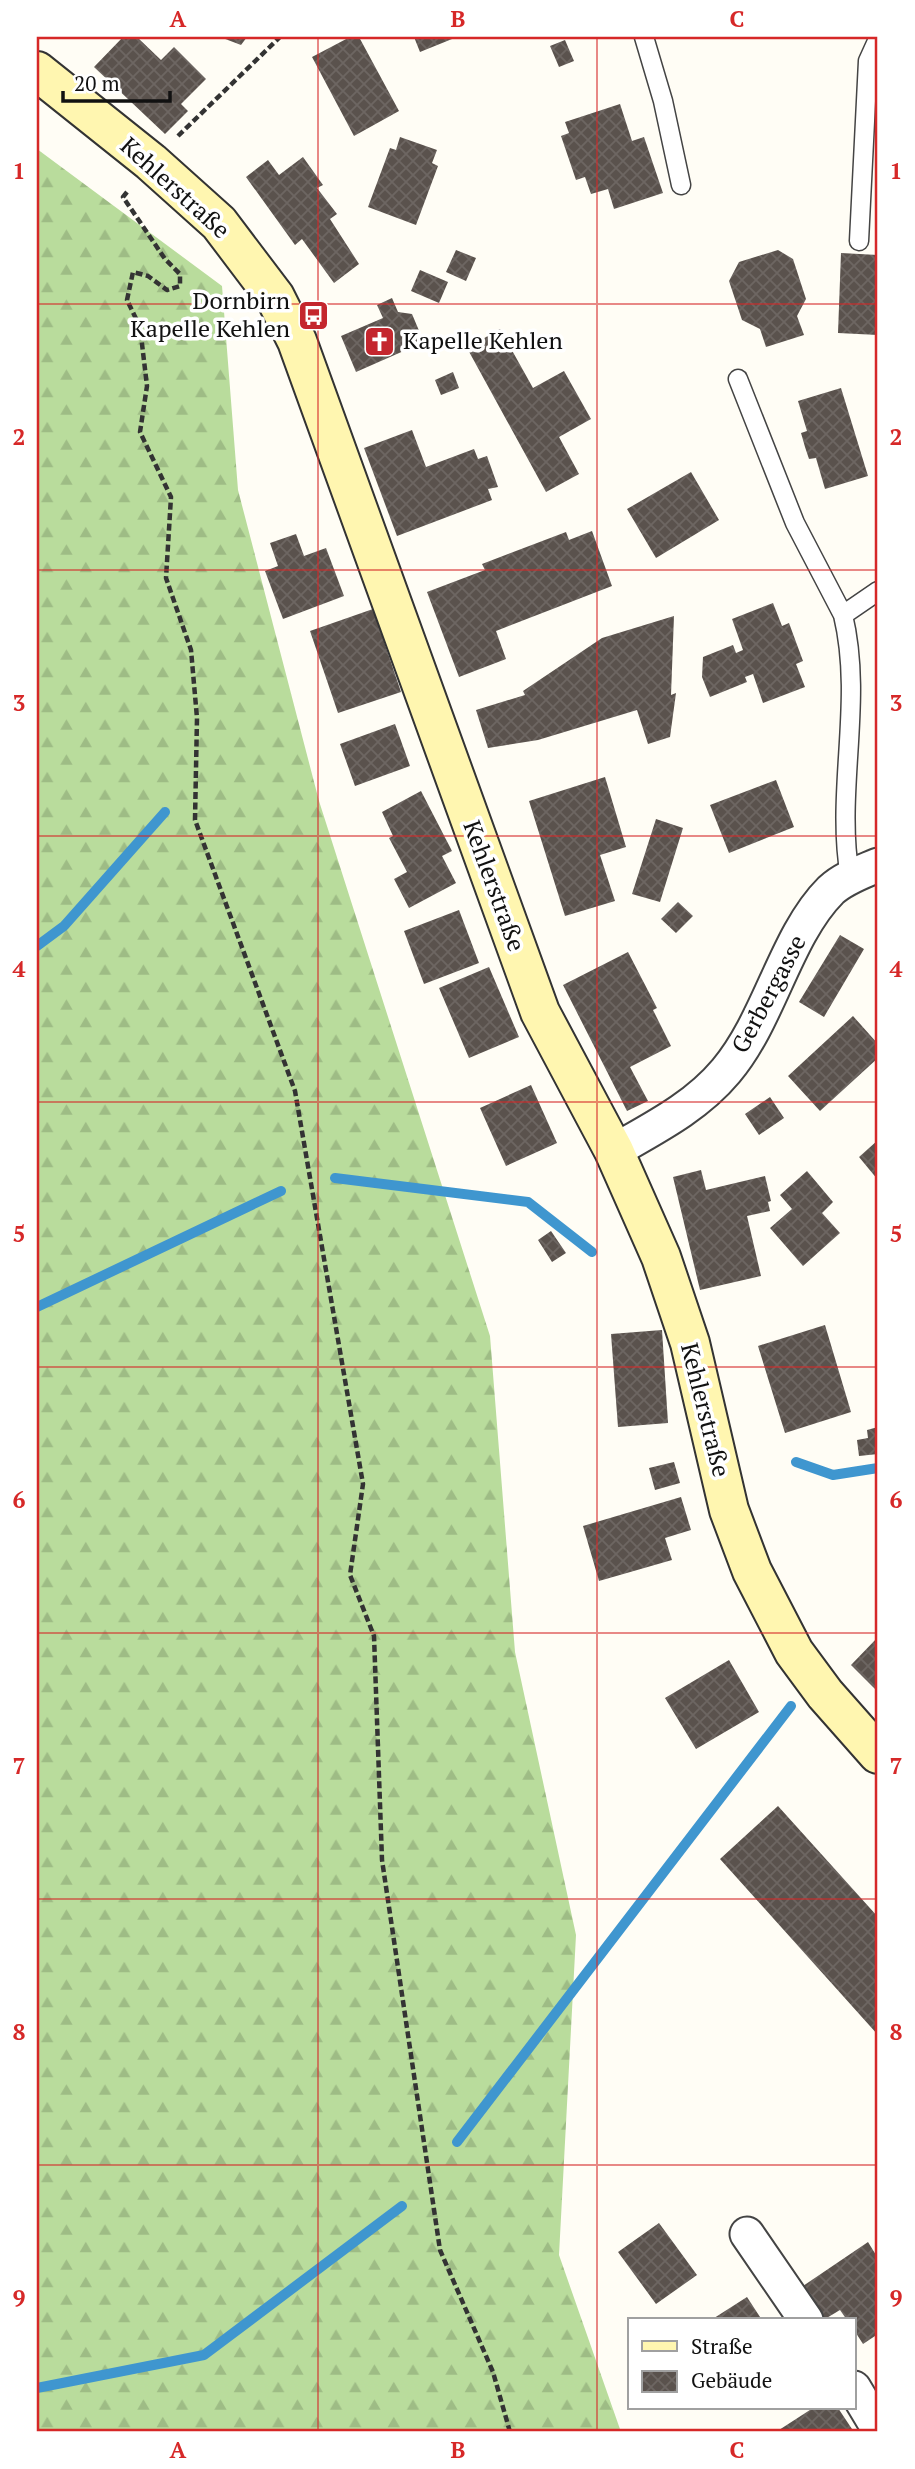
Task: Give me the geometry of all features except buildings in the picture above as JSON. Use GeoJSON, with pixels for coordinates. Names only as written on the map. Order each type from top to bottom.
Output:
{"type":"FeatureCollection","features":[{"type":"Feature","properties":{"kind":"street","name":"Kehlerstraße"},"geometry":{"type":"LineString","coordinates":[[37,71],[151,162],[228,234],[275,298],[297,341],[540,1012],[614,1151],[661,1257],[690,1343],[729,1510],[752,1572],[794,1652],[825,1694],[878,1754]]}},
{"type":"Feature","properties":{"kind":"street","name":"Gerbergasse"},"geometry":{"type":"LineString","coordinates":[[614,1151],[679,1113],[709,1090],[728,1069],[752,1033],[804,927],[831,890],[864,871]]}},
{"type":"Feature","properties":{"kind":"street"},"geometry":{"type":"LineString","coordinates":[[747,2234],[805,2318]]}},
{"type":"Feature","properties":{"kind":"street"},"geometry":{"type":"LineString","coordinates":[[856,2391],[878,2428]]}},
{"type":"Feature","properties":{"kind":"lane"},"geometry":{"type":"LineString","coordinates":[[644,37],[663,101],[681,185]]}},
{"type":"Feature","properties":{"kind":"lane"},"geometry":{"type":"LineString","coordinates":[[859,241],[868,61],[878,38]]}},
{"type":"Feature","properties":{"kind":"lane","name":"Gerbergasse"},"geometry":{"type":"LineString","coordinates":[[738,379],[795,523],[843,615],[853,685],[846,853],[864,871]]}},
{"type":"Feature","properties":{"kind":"lane"},"geometry":{"type":"LineString","coordinates":[[843,615],[878,592]]}},
{"type":"Feature","properties":{"kind":"path"},"geometry":{"type":"LineString","coordinates":[[280,37],[151,162],[123,197],[165,259],[180,274],[180,286],[167,290],[148,276],[134,272],[127,300],[140,327],[147,386],[140,432],[171,497],[166,578],[191,650],[197,718],[195,820],[295,1091],[363,1485],[350,1575],[374,1636],[382,1860],[440,2249],[493,2372],[510,2432]]}},
{"type":"Feature","properties":{"kind":"green space"},"geometry":{"type":"Polygon","coordinates":[[[37,149],[222,286],[238,490],[319,801],[490,1336],[515,1652],[576,1935],[559,2255],[621,2432],[37,2432],[37,149]]]}},
{"type":"Feature","properties":{"kind":"waterway"},"geometry":{"type":"LineString","coordinates":[[37,946],[64,926],[165,812]]}},
{"type":"Feature","properties":{"kind":"waterway"},"geometry":{"type":"LineString","coordinates":[[335,1178],[528,1202],[592,1252]]}},
{"type":"Feature","properties":{"kind":"waterway"},"geometry":{"type":"LineString","coordinates":[[37,1307],[281,1191]]}},
{"type":"Feature","properties":{"kind":"waterway"},"geometry":{"type":"LineString","coordinates":[[796,1462],[833,1475],[878,1468]]}},
{"type":"Feature","properties":{"kind":"waterway"},"geometry":{"type":"LineString","coordinates":[[457,2142],[791,1706]]}},
{"type":"Feature","properties":{"kind":"waterway"},"geometry":{"type":"LineString","coordinates":[[37,2388],[204,2355],[402,2206]]}},
{"type":"Feature","properties":{"kind":"place","name":"Dornbirn Kapelle Kehlen"},"geometry":{"type":"Point","coordinates":[313,315]}},
{"type":"Feature","properties":{"kind":"place","name":"Kapelle Kehlen"},"geometry":{"type":"Point","coordinates":[380,341]}}]}
